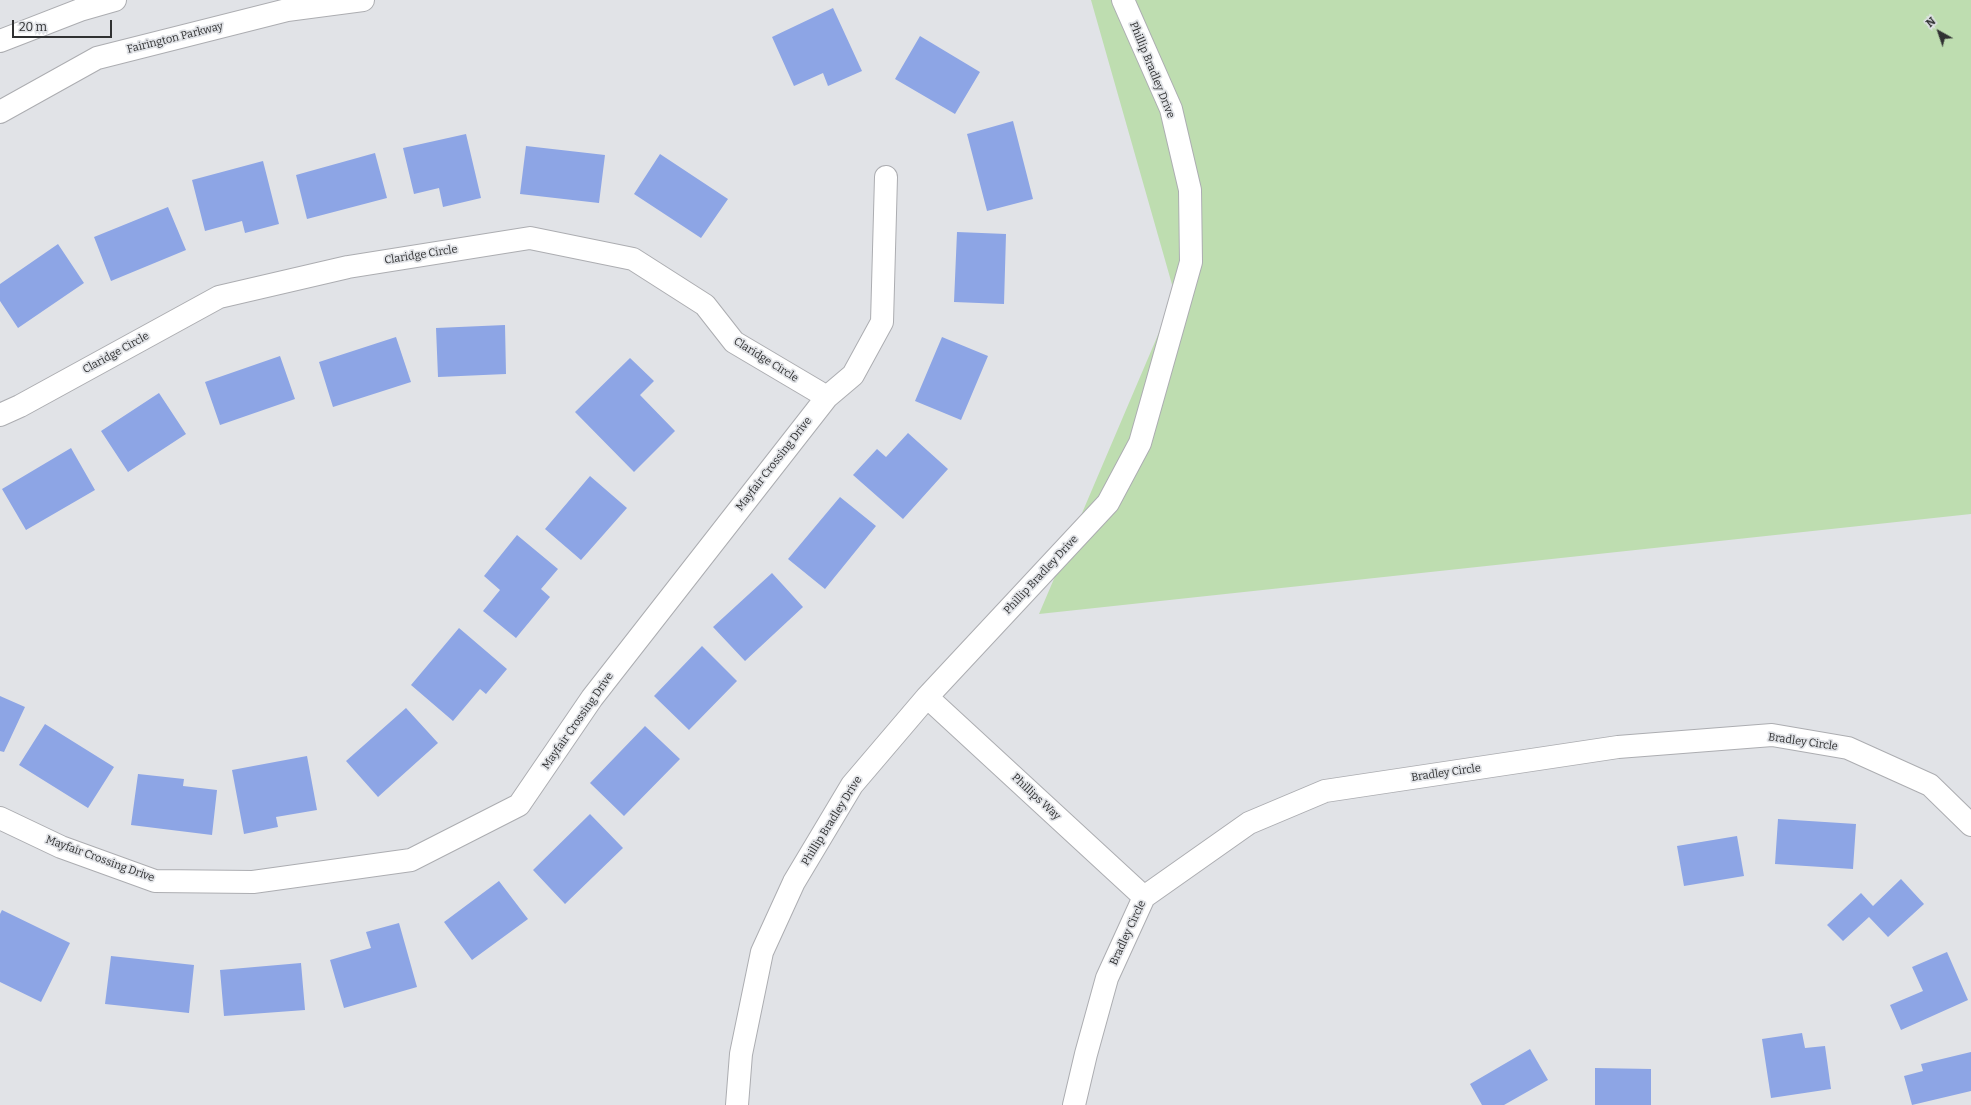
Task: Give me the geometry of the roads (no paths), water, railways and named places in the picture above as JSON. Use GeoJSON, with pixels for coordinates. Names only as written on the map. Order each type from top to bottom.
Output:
{"type":"FeatureCollection","features":[{"type":"Feature","properties":{"kind":"street"},"geometry":{"type":"LineString","coordinates":[[0,41],[80,10],[115,0]]}},
{"type":"Feature","properties":{"kind":"street","name":"Fairington Parkway"},"geometry":{"type":"LineString","coordinates":[[0,112],[96,58],[287,10],[362,0]]}},
{"type":"Feature","properties":{"kind":"street","name":"Phillip Bradley Drive"},"geometry":{"type":"LineString","coordinates":[[737,1105],[741,1054],[762,952],[794,882],[852,785],[927,698],[1108,503],[1140,444],[1191,262],[1190,190],[1171,109],[1123,0]]}},
{"type":"Feature","properties":{"kind":"street","name":"Mayfair Crossing Drive"},"geometry":{"type":"LineString","coordinates":[[0,818],[61,847],[155,881],[253,882],[411,860],[519,805],[592,698],[826,397],[853,375],[882,322],[886,177]]}},
{"type":"Feature","properties":{"kind":"street","name":"Claridge Circle"},"geometry":{"type":"LineString","coordinates":[[0,414],[20,406],[219,297],[348,267],[530,238],[633,259],[705,305],[734,342],[826,397]]}},
{"type":"Feature","properties":{"kind":"street","name":"Phillips Way"},"geometry":{"type":"LineString","coordinates":[[927,698],[1144,897]]}},
{"type":"Feature","properties":{"kind":"street","name":"Bradley Circle"},"geometry":{"type":"LineString","coordinates":[[1074,1105],[1086,1054],[1107,978],[1144,897],[1249,823],[1325,791],[1618,747],[1772,735],[1848,748],[1930,785],[1971,825]]}}]}
